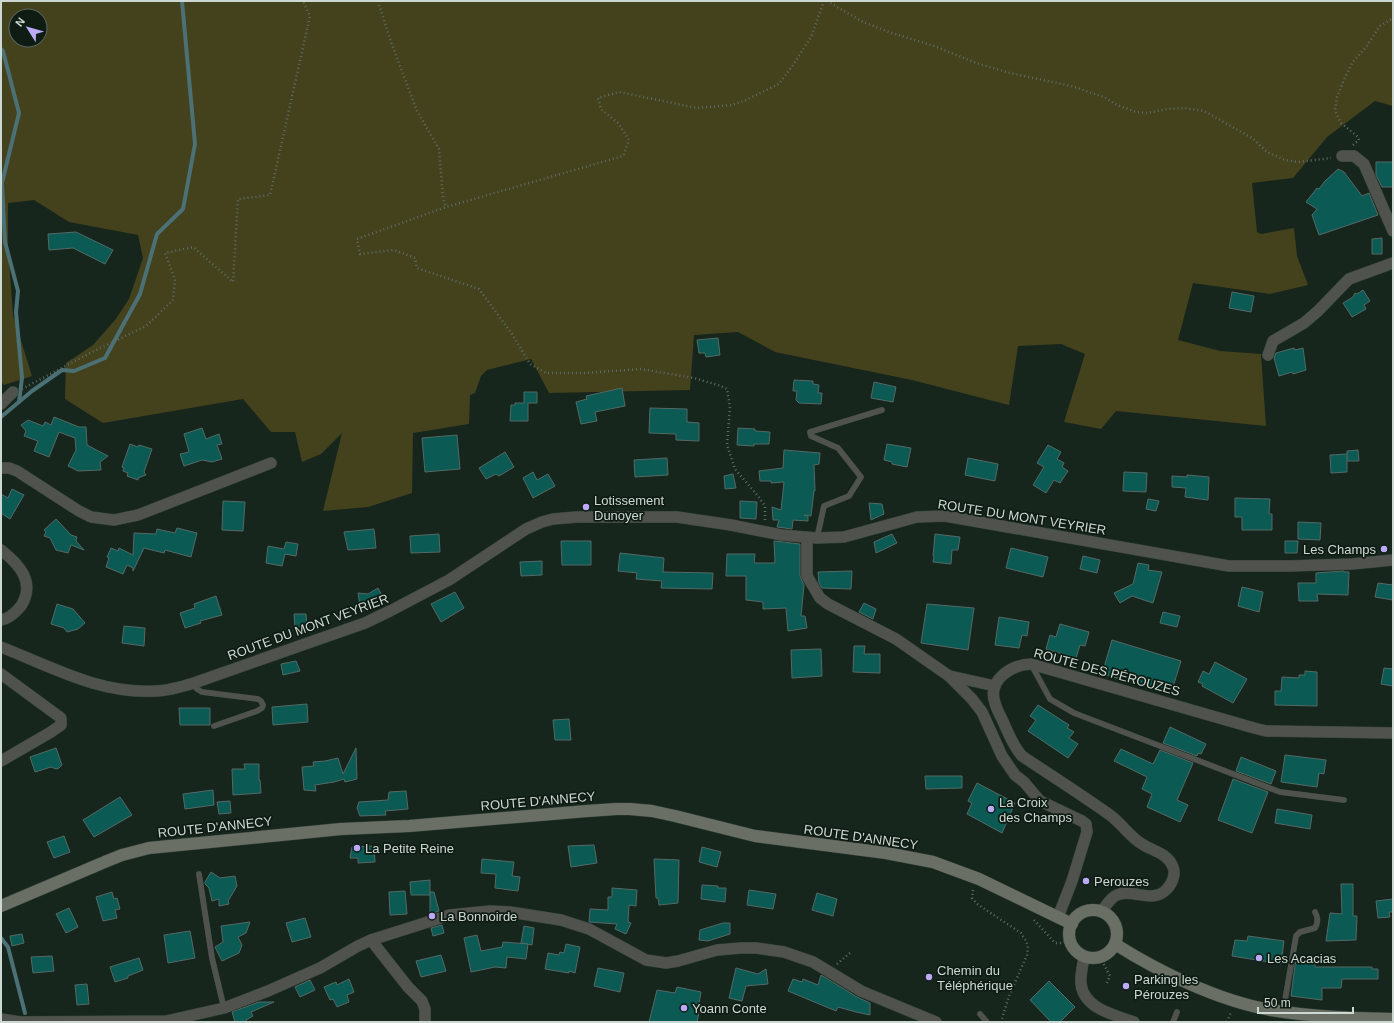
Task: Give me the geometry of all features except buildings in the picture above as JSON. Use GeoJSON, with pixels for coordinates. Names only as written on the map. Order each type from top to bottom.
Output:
{"type":"FeatureCollection","features":[{"type":"Feature","properties":{"kind":"main road","name":"ROUTE D'ANNECY"},"geometry":{"type":"LineString","coordinates":[[1,906],[122,855],[149,848],[338,829],[409,826],[616,809],[660,813],[755,836],[886,853],[933,862],[979,879],[1072,924]]}},
{"type":"Feature","properties":{"kind":"main road"},"geometry":{"type":"LineString","coordinates":[[1085,912],[1101,912],[1108,916],[1114,925],[1117,933],[1115,944],[1109,952],[1100,957],[1093,958],[1084,956],[1075,950],[1070,941],[1069,932],[1072,924],[1076,918],[1085,912]]}},
{"type":"Feature","properties":{"kind":"main road"},"geometry":{"type":"LineString","coordinates":[[1115,944],[1139,959],[1203,989],[1246,1004],[1283,1012],[1326,1017],[1393,1019]]}},
{"type":"Feature","properties":{"kind":"street"},"geometry":{"type":"LineString","coordinates":[[1342,156],[1354,156],[1364,164],[1393,231]]}},
{"type":"Feature","properties":{"kind":"street"},"geometry":{"type":"LineString","coordinates":[[1268,355],[1273,341],[1304,323],[1318,311],[1349,279],[1393,263]]}},
{"type":"Feature","properties":{"kind":"street"},"geometry":{"type":"LineString","coordinates":[[1,468],[9,468],[17,471],[79,511],[91,517],[114,520],[138,515],[271,463]]}},
{"type":"Feature","properties":{"kind":"street","name":"ROUTE DU MONT VEYRIER"},"geometry":{"type":"LineString","coordinates":[[1,647],[74,678],[104,687],[127,691],[156,691],[174,689],[365,623],[407,604],[449,580],[516,535],[542,522],[564,518],[677,517],[731,524],[781,535],[844,537],[917,517],[945,516],[1229,566],[1320,565],[1393,560]]}},
{"type":"Feature","properties":{"kind":"street"},"geometry":{"type":"LineString","coordinates":[[812,537],[807,576],[824,602],[896,639],[949,676],[980,708],[1002,756],[1015,775],[1040,800],[1086,824],[1087,832],[1072,881],[1058,917]]}},
{"type":"Feature","properties":{"kind":"street"},"geometry":{"type":"LineString","coordinates":[[1,550],[16,562],[22,571],[26,590],[25,599],[19,609],[11,616],[1,620]]}},
{"type":"Feature","properties":{"kind":"street","name":"ROUTE DES PÉROUZES"},"geometry":{"type":"LineString","coordinates":[[995,686],[1003,674],[1013,667],[1021,664],[1031,664],[1266,731],[1393,734]]}},
{"type":"Feature","properties":{"kind":"street"},"geometry":{"type":"LineString","coordinates":[[1,674],[61,718],[61,725],[1,760]]}},
{"type":"Feature","properties":{"kind":"street"},"geometry":{"type":"LineString","coordinates":[[949,676],[995,686],[993,689],[994,702],[1016,749],[1022,756],[1112,816],[1140,843],[1165,857],[1174,868],[1174,876],[1171,884],[1160,895],[1151,897],[1130,894],[1119,895],[1110,900],[1101,912]]}},
{"type":"Feature","properties":{"kind":"street"},"geometry":{"type":"LineString","coordinates":[[1,1019],[21,1022],[166,1021],[224,1008],[268,991],[320,968],[371,940],[450,915],[483,912],[510,912],[561,920],[589,929],[646,960],[666,963],[692,958],[717,950],[756,948],[770,949],[801,957],[829,970],[861,991],[936,1022]]}},
{"type":"Feature","properties":{"kind":"street"},"geometry":{"type":"LineString","coordinates":[[371,940],[408,987],[422,1001],[425,1009],[425,1022]]}},
{"type":"Feature","properties":{"kind":"street"},"geometry":{"type":"LineString","coordinates":[[1084,956],[1081,985],[1082,991],[1088,1001],[1104,1010],[1134,1022]]}},
{"type":"Feature","properties":{"kind":"lane"},"geometry":{"type":"LineString","coordinates":[[812,537],[824,506],[849,496],[861,477],[838,448],[811,436],[810,432],[882,410]]}},
{"type":"Feature","properties":{"kind":"lane"},"geometry":{"type":"LineString","coordinates":[[1031,664],[1050,699],[1074,713],[1280,792],[1344,800]]}},
{"type":"Feature","properties":{"kind":"lane"},"geometry":{"type":"LineString","coordinates":[[194,683],[197,689],[202,692],[258,700],[261,701],[263,705],[262,708],[257,711],[214,726]]}},
{"type":"Feature","properties":{"kind":"lane"},"geometry":{"type":"LineString","coordinates":[[199,874],[212,958],[224,1008]]}},
{"type":"Feature","properties":{"kind":"lane"},"geometry":{"type":"LineString","coordinates":[[1283,1012],[1296,936],[1300,932],[1315,928],[1317,925],[1318,916],[1315,912]]}},
{"type":"Feature","properties":{"kind":"lane"},"geometry":{"type":"LineString","coordinates":[[1173,1022],[1177,1012]]}},
{"type":"Feature","properties":{"kind":"lane"},"geometry":{"type":"LineString","coordinates":[[980,1014],[987,1022]]}},
{"type":"Feature","properties":{"kind":"path"},"geometry":{"type":"LineString","coordinates":[[7,398],[90,353],[146,326],[173,300],[175,280],[165,253],[193,247],[234,282],[238,199],[270,195],[310,16],[302,1]]}},
{"type":"Feature","properties":{"kind":"path"},"geometry":{"type":"LineString","coordinates":[[378,1],[390,39],[418,111],[439,149],[443,198],[446,207]]}},
{"type":"Feature","properties":{"kind":"path"},"geometry":{"type":"LineString","coordinates":[[767,532],[764,517],[765,506],[735,469],[727,445],[730,407],[727,389],[694,378],[641,369],[585,373],[546,373],[530,364],[520,350],[512,334],[479,289],[417,268],[415,258],[394,250],[360,254],[357,239],[446,207],[623,156],[629,140],[618,123],[601,109],[598,98],[619,92],[697,108],[732,105],[779,84],[793,66],[811,37],[824,1]]}},
{"type":"Feature","properties":{"kind":"path"},"geometry":{"type":"LineString","coordinates":[[827,1],[863,22],[889,32],[1010,73],[1071,86],[1104,97],[1117,105],[1136,112],[1147,113],[1184,108],[1204,111],[1252,138],[1267,152],[1285,160],[1298,162],[1342,156],[1346,147],[1353,145],[1359,140],[1341,123],[1335,111],[1337,97],[1352,63],[1366,47],[1380,26],[1393,18]]}},
{"type":"Feature","properties":{"kind":"path"},"geometry":{"type":"LineString","coordinates":[[974,886],[971,894],[974,901],[1021,933],[1028,946],[1027,955],[1009,996],[1000,1022]]}},
{"type":"Feature","properties":{"kind":"path"},"geometry":{"type":"LineString","coordinates":[[1033,918],[1055,943],[1070,941]]}},
{"type":"Feature","properties":{"kind":"path"},"geometry":{"type":"LineString","coordinates":[[829,970],[851,952]]}},
{"type":"Feature","properties":{"kind":"path"},"geometry":{"type":"LineString","coordinates":[[1100,957],[1110,976],[1106,985]]}},
{"type":"Feature","properties":{"kind":"shaded area"},"geometry":{"type":"Polygon","coordinates":[[[1,1],[1393,1],[1393,106],[1375,101],[1327,137],[1293,178],[1252,183],[1257,232],[1261,234],[1294,228],[1297,256],[1308,285],[1270,294],[1193,283],[1178,340],[1220,351],[1261,354],[1266,426],[1116,411],[1101,429],[1064,422],[1085,354],[1061,344],[1018,346],[1009,405],[912,380],[775,352],[738,332],[694,335],[690,390],[549,393],[531,359],[487,370],[481,376],[475,393],[470,395],[469,424],[413,433],[412,493],[368,507],[323,511],[342,433],[321,454],[302,462],[295,432],[271,432],[243,399],[103,423],[65,399],[66,363],[93,345],[115,320],[129,299],[143,258],[138,235],[69,222],[34,200],[8,203],[8,245],[13,315],[32,376],[4,385],[1,382],[1,1]]]}},
{"type":"Feature","properties":{"kind":"waterway"},"geometry":{"type":"LineString","coordinates":[[1,417],[32,391],[62,370],[74,371],[105,358],[140,294],[157,234],[183,209],[195,144],[182,1]]}},
{"type":"Feature","properties":{"kind":"waterway"},"geometry":{"type":"LineString","coordinates":[[1,49],[3,51],[19,113],[2,183],[5,242],[18,291],[16,312],[22,378],[19,402]]}},
{"type":"Feature","properties":{"kind":"waterway"},"geometry":{"type":"LineString","coordinates":[[1,938],[8,947],[25,1013]]}},
{"type":"Feature","properties":{"kind":"place","name":"Lotissement Dunoyer"},"geometry":{"type":"Point","coordinates":[586,507]}},
{"type":"Feature","properties":{"kind":"place","name":"Les Champs"},"geometry":{"type":"Point","coordinates":[1384,549]}},
{"type":"Feature","properties":{"kind":"place","name":"La Croix des Champs"},"geometry":{"type":"Point","coordinates":[991,809]}},
{"type":"Feature","properties":{"kind":"place","name":"La Petite Reine"},"geometry":{"type":"Point","coordinates":[357,848]}},
{"type":"Feature","properties":{"kind":"place","name":"Perouzes"},"geometry":{"type":"Point","coordinates":[1086,881]}},
{"type":"Feature","properties":{"kind":"place","name":"La Bonnoirde"},"geometry":{"type":"Point","coordinates":[432,916]}},
{"type":"Feature","properties":{"kind":"place","name":"Les Acacias"},"geometry":{"type":"Point","coordinates":[1259,958]}},
{"type":"Feature","properties":{"kind":"place","name":"Chemin du Téléphérique"},"geometry":{"type":"Point","coordinates":[929,977]}},
{"type":"Feature","properties":{"kind":"place","name":"Parking les Pérouzes"},"geometry":{"type":"Point","coordinates":[1126,986]}},
{"type":"Feature","properties":{"kind":"place","name":"Yoann Conte"},"geometry":{"type":"Point","coordinates":[684,1008]}}]}
